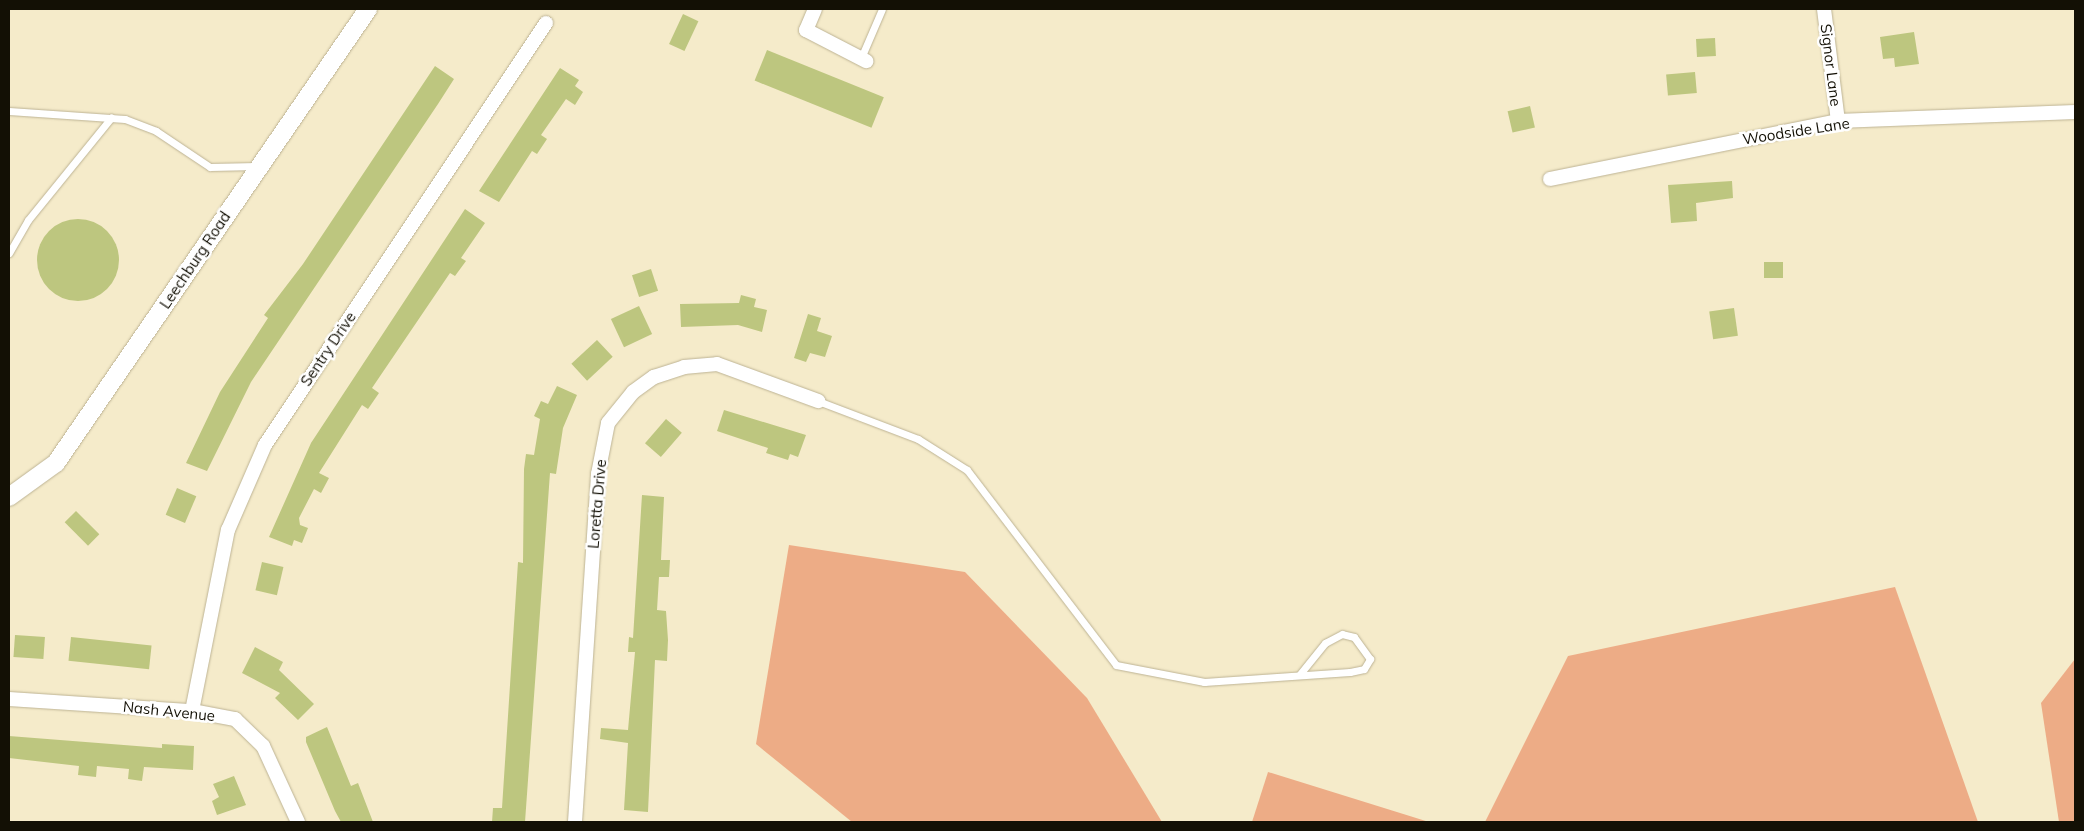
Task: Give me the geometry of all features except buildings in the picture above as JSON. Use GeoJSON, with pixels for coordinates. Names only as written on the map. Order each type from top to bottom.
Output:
{"type":"FeatureCollection","features":[{"type":"Feature","properties":{"kind":"street","name":"Leechburg Road"},"geometry":{"type":"LineString","coordinates":[[9,497],[56,463],[368,9]]}},
{"type":"Feature","properties":{"kind":"street"},"geometry":{"type":"LineString","coordinates":[[815,9],[806,30],[863,60]]}},
{"type":"Feature","properties":{"kind":"street","name":"Signor Lane"},"geometry":{"type":"LineString","coordinates":[[1824,9],[1838,121]]}},
{"type":"Feature","properties":{"kind":"street","name":"Sentry Drive"},"geometry":{"type":"LineString","coordinates":[[192,711],[228,530],[265,445],[546,23]]}},
{"type":"Feature","properties":{"kind":"street","name":"Woodside Lane"},"geometry":{"type":"LineString","coordinates":[[1550,179],[1838,121],[2075,112]]}},
{"type":"Feature","properties":{"kind":"street","name":"Loretta Drive"},"geometry":{"type":"LineString","coordinates":[[575,822],[598,474],[608,423],[633,392],[654,377],[684,367],[716,364],[818,401]]}},
{"type":"Feature","properties":{"kind":"street","name":"Nash Avenue"},"geometry":{"type":"LineString","coordinates":[[9,699],[192,711],[235,719],[252,731],[275,767],[298,822]]}},
{"type":"Feature","properties":{"kind":"lane"},"geometry":{"type":"LineString","coordinates":[[863,60],[882,9]]}},
{"type":"Feature","properties":{"kind":"lane"},"geometry":{"type":"LineString","coordinates":[[9,111],[111,118],[156,131],[210,167],[260,166]]}},
{"type":"Feature","properties":{"kind":"lane"},"geometry":{"type":"LineString","coordinates":[[9,253],[28,220],[111,118]]}},
{"type":"Feature","properties":{"kind":"lane"},"geometry":{"type":"LineString","coordinates":[[818,401],[918,439],[967,470],[1116,665],[1204,682],[1350,672],[1364,669],[1370,659],[1354,637],[1342,634],[1326,642],[1300,674]]}},
{"type":"Feature","properties":{"kind":"shaded area"},"geometry":{"type":"Polygon","coordinates":[[[789,545],[965,572],[1087,698],[1162,822],[852,822],[756,744],[789,545]]]}},
{"type":"Feature","properties":{"kind":"shaded area"},"geometry":{"type":"Polygon","coordinates":[[[1895,587],[1978,822],[1485,822],[1568,656],[1895,587]]]}},
{"type":"Feature","properties":{"kind":"shaded area"},"geometry":{"type":"Polygon","coordinates":[[[2075,659],[2075,822],[2059,822],[2041,703],[2075,659]]]}},
{"type":"Feature","properties":{"kind":"shaded area"},"geometry":{"type":"Polygon","coordinates":[[[1268,772],[1429,822],[1252,822],[1268,772]]]}}]}
